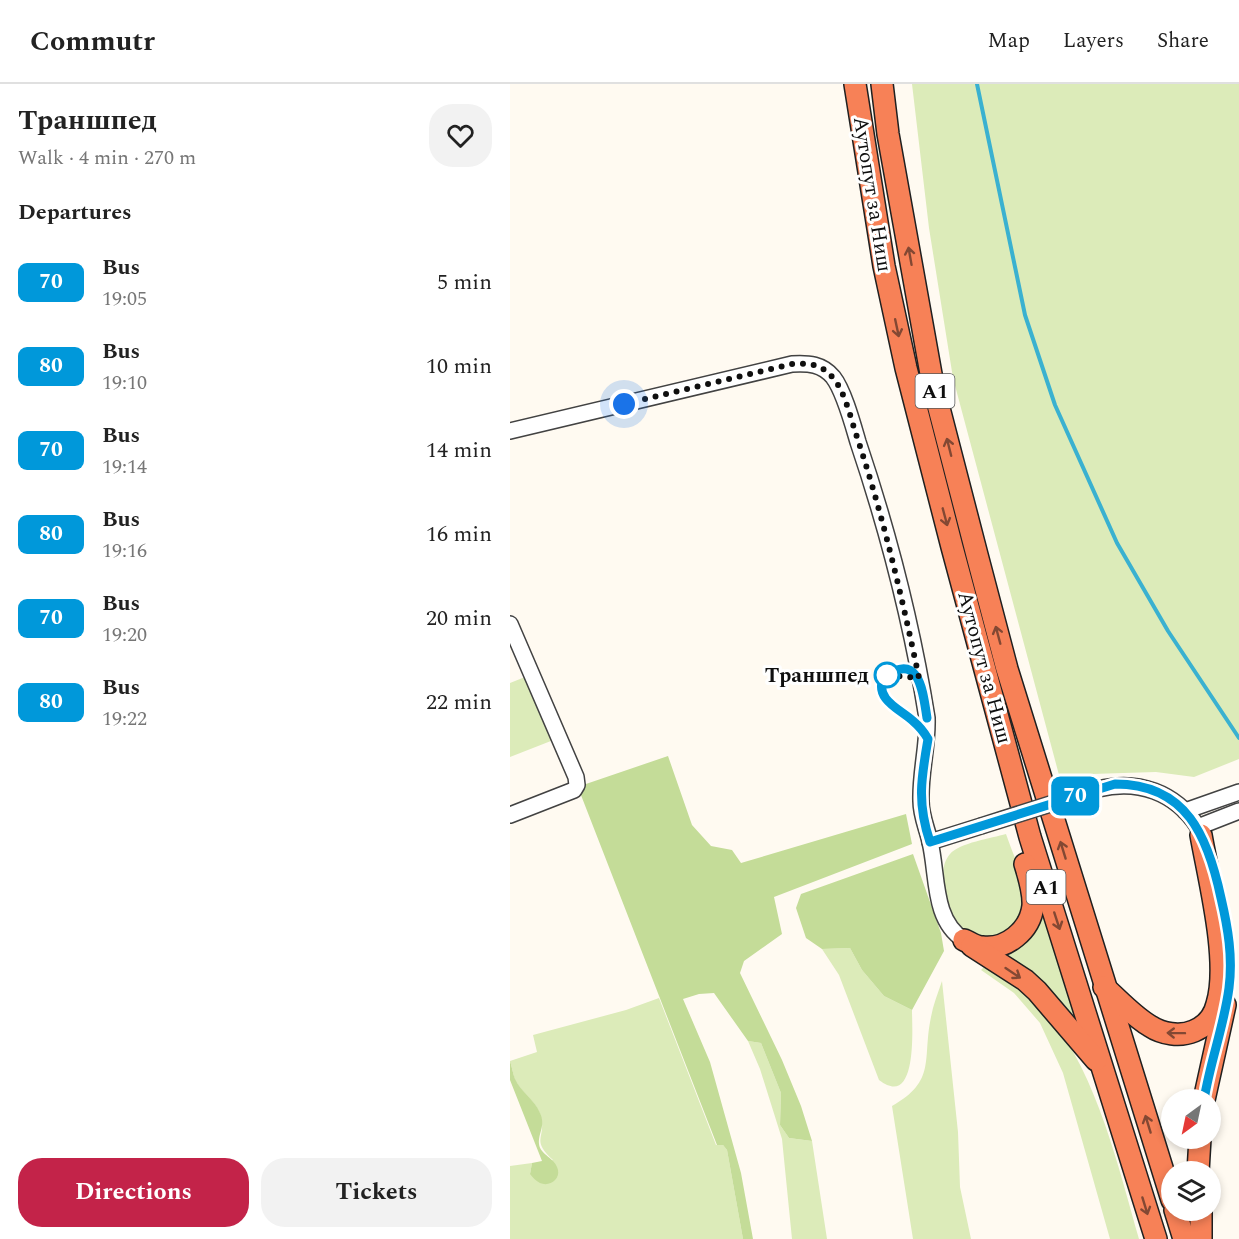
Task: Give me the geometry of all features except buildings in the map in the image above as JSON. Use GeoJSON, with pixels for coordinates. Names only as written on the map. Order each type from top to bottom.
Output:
{"type":"FeatureCollection","features":[{"type":"Feature","properties":{"kind":"highway","name":"Аутопут за Ниш"},"geometry":{"type":"LineString","coordinates":[[855,84],[884,266],[906,368],[1030,837],[1156,1239]]}},
{"type":"Feature","properties":{"kind":"highway","name":"Аутопут за Ниш"},"geometry":{"type":"LineString","coordinates":[[882,84],[888,134],[933,385],[1007,669],[1161,1166]]}},
{"type":"Feature","properties":{"kind":"highway"},"geometry":{"type":"LineString","coordinates":[[964,940],[981,947],[1004,945],[1027,923],[1033,903],[1029,877],[1000,764],[996,738],[995,703]]}},
{"type":"Feature","properties":{"kind":"highway"},"geometry":{"type":"LineString","coordinates":[[1104,987],[1147,1025],[1163,1032],[1190,1033],[1199,1029],[1211,1018],[1217,1005],[1222,973],[1218,935],[1195,825]]}},
{"type":"Feature","properties":{"kind":"highway"},"geometry":{"type":"LineString","coordinates":[[1195,825],[1215,869],[1231,958],[1229,990],[1206,1089]]}},
{"type":"Feature","properties":{"kind":"highway"},"geometry":{"type":"LineString","coordinates":[[964,940],[1037,991],[1104,1070]]}},
{"type":"Feature","properties":{"kind":"highway"},"geometry":{"type":"LineString","coordinates":[[1178,1221],[1184,1239]]}},
{"type":"Feature","properties":{"kind":"highway"},"geometry":{"type":"LineString","coordinates":[[1200,1221],[1201,1239]]}},
{"type":"Feature","properties":{"kind":"street"},"geometry":{"type":"LineString","coordinates":[[510,431],[792,364],[810,363],[824,368],[834,379],[847,408],[873,487],[898,580],[924,698],[928,739],[921,783],[923,819],[930,842],[936,888],[942,909],[953,932],[964,940]]}},
{"type":"Feature","properties":{"kind":"street"},"geometry":{"type":"LineString","coordinates":[[510,624],[558,732],[577,784],[574,790],[510,815]]}},
{"type":"Feature","properties":{"kind":"street"},"geometry":{"type":"LineString","coordinates":[[930,842],[1115,784],[1142,786],[1156,790],[1171,799],[1195,825]]}},
{"type":"Feature","properties":{"kind":"street"},"geometry":{"type":"LineString","coordinates":[[1195,825],[1218,800],[1239,792]]}},
{"type":"Feature","properties":{"kind":"street"},"geometry":{"type":"LineString","coordinates":[[1195,825],[1234,813]]}},
{"type":"Feature","properties":{"kind":"green space"},"geometry":{"type":"Polygon","coordinates":[[[912,84],[1239,84],[1239,759],[1194,777],[1156,772],[1059,775],[953,378],[929,228],[912,84]]]}},
{"type":"Feature","properties":{"kind":"green space"},"geometry":{"type":"Polygon","coordinates":[[[525,677],[556,739],[510,757],[510,683],[525,677]]]}},
{"type":"Feature","properties":{"kind":"green space"},"geometry":{"type":"Polygon","coordinates":[[[668,756],[692,825],[711,846],[732,850],[741,863],[906,814],[912,844],[774,897],[782,934],[744,961],[740,973],[782,1060],[801,1106],[812,1141],[789,1138],[780,1125],[781,1093],[761,1043],[748,1041],[714,993],[699,994],[683,999],[710,1062],[741,1173],[753,1239],[743,1239],[727,1150],[723,1145],[717,1145],[579,790],[583,785],[668,756]]]}},
{"type":"Feature","properties":{"kind":"green space"},"geometry":{"type":"Polygon","coordinates":[[[1006,834],[1021,877],[1024,891],[1023,904],[1019,916],[1002,934],[991,938],[979,938],[968,934],[955,920],[945,889],[944,866],[954,850],[976,841],[1006,834]]]}},
{"type":"Feature","properties":{"kind":"green space"},"geometry":{"type":"Polygon","coordinates":[[[913,854],[941,933],[944,951],[912,1010],[884,996],[862,970],[850,948],[822,949],[806,938],[796,908],[801,894],[913,854]]]}},
{"type":"Feature","properties":{"kind":"green space"},"geometry":{"type":"Polygon","coordinates":[[[1043,914],[1075,1012],[1072,1014],[988,953],[1017,948],[1029,940],[1043,914]]]}},
{"type":"Feature","properties":{"kind":"green space"},"geometry":{"type":"Polygon","coordinates":[[[850,948],[862,970],[884,996],[912,1010],[910,1063],[907,1076],[901,1084],[892,1086],[879,1080],[839,975],[822,949],[850,948]]]}},
{"type":"Feature","properties":{"kind":"green space"},"geometry":{"type":"Polygon","coordinates":[[[985,966],[1034,998],[1055,1023],[1072,1051],[1088,1080],[1100,1112],[1139,1239],[1110,1239],[1063,1073],[1040,1023],[1014,993],[981,970],[985,966]]]}},
{"type":"Feature","properties":{"kind":"green space"},"geometry":{"type":"Polygon","coordinates":[[[942,981],[958,1132],[960,1187],[971,1239],[913,1239],[892,1106],[906,1097],[922,1078],[932,1012],[942,981]]]}},
{"type":"Feature","properties":{"kind":"green space"},"geometry":{"type":"Polygon","coordinates":[[[659,998],[716,1145],[723,1145],[727,1150],[743,1239],[510,1239],[510,1166],[532,1163],[530,1174],[553,1160],[540,1142],[542,1122],[538,1109],[515,1080],[510,1061],[537,1052],[533,1035],[626,1010],[659,998]]]}},
{"type":"Feature","properties":{"kind":"green space"},"geometry":{"type":"Polygon","coordinates":[[[748,1041],[761,1043],[781,1093],[780,1125],[789,1138],[812,1141],[827,1239],[792,1239],[782,1139],[760,1069],[748,1041]]]}},
{"type":"Feature","properties":{"kind":"green space"},"geometry":{"type":"Polygon","coordinates":[[[510,1061],[514,1077],[538,1108],[542,1118],[540,1148],[554,1162],[558,1170],[556,1180],[550,1183],[540,1183],[530,1174],[532,1163],[542,1161],[510,1080],[510,1061]]]}},
{"type":"Feature","properties":{"kind":"waterway"},"geometry":{"type":"LineString","coordinates":[[977,84],[1025,315],[1055,405],[1117,543],[1168,631],[1239,738]]}},
{"type":"Feature","properties":{"kind":"bus line","name":"70"},"geometry":{"type":"LineString","coordinates":[[927,718],[919,678],[911,670],[896,670],[883,678],[881,689],[884,696],[890,704],[913,721],[928,739],[921,783],[921,802],[930,842],[1115,784],[1142,786],[1156,790],[1171,799],[1192,818],[1215,869],[1224,907],[1231,958],[1229,990],[1206,1089]]}},
{"type":"Feature","properties":{"kind":"place","name":"Траншпед"},"geometry":{"type":"Point","coordinates":[887,675]}},
{"type":"Feature","properties":{"kind":"route"},"geometry":{"type":"LineString","coordinates":[[624,404],[792,364],[810,363],[824,368],[834,379],[847,408],[873,487],[898,580],[919,678],[887,675]]}}]}
